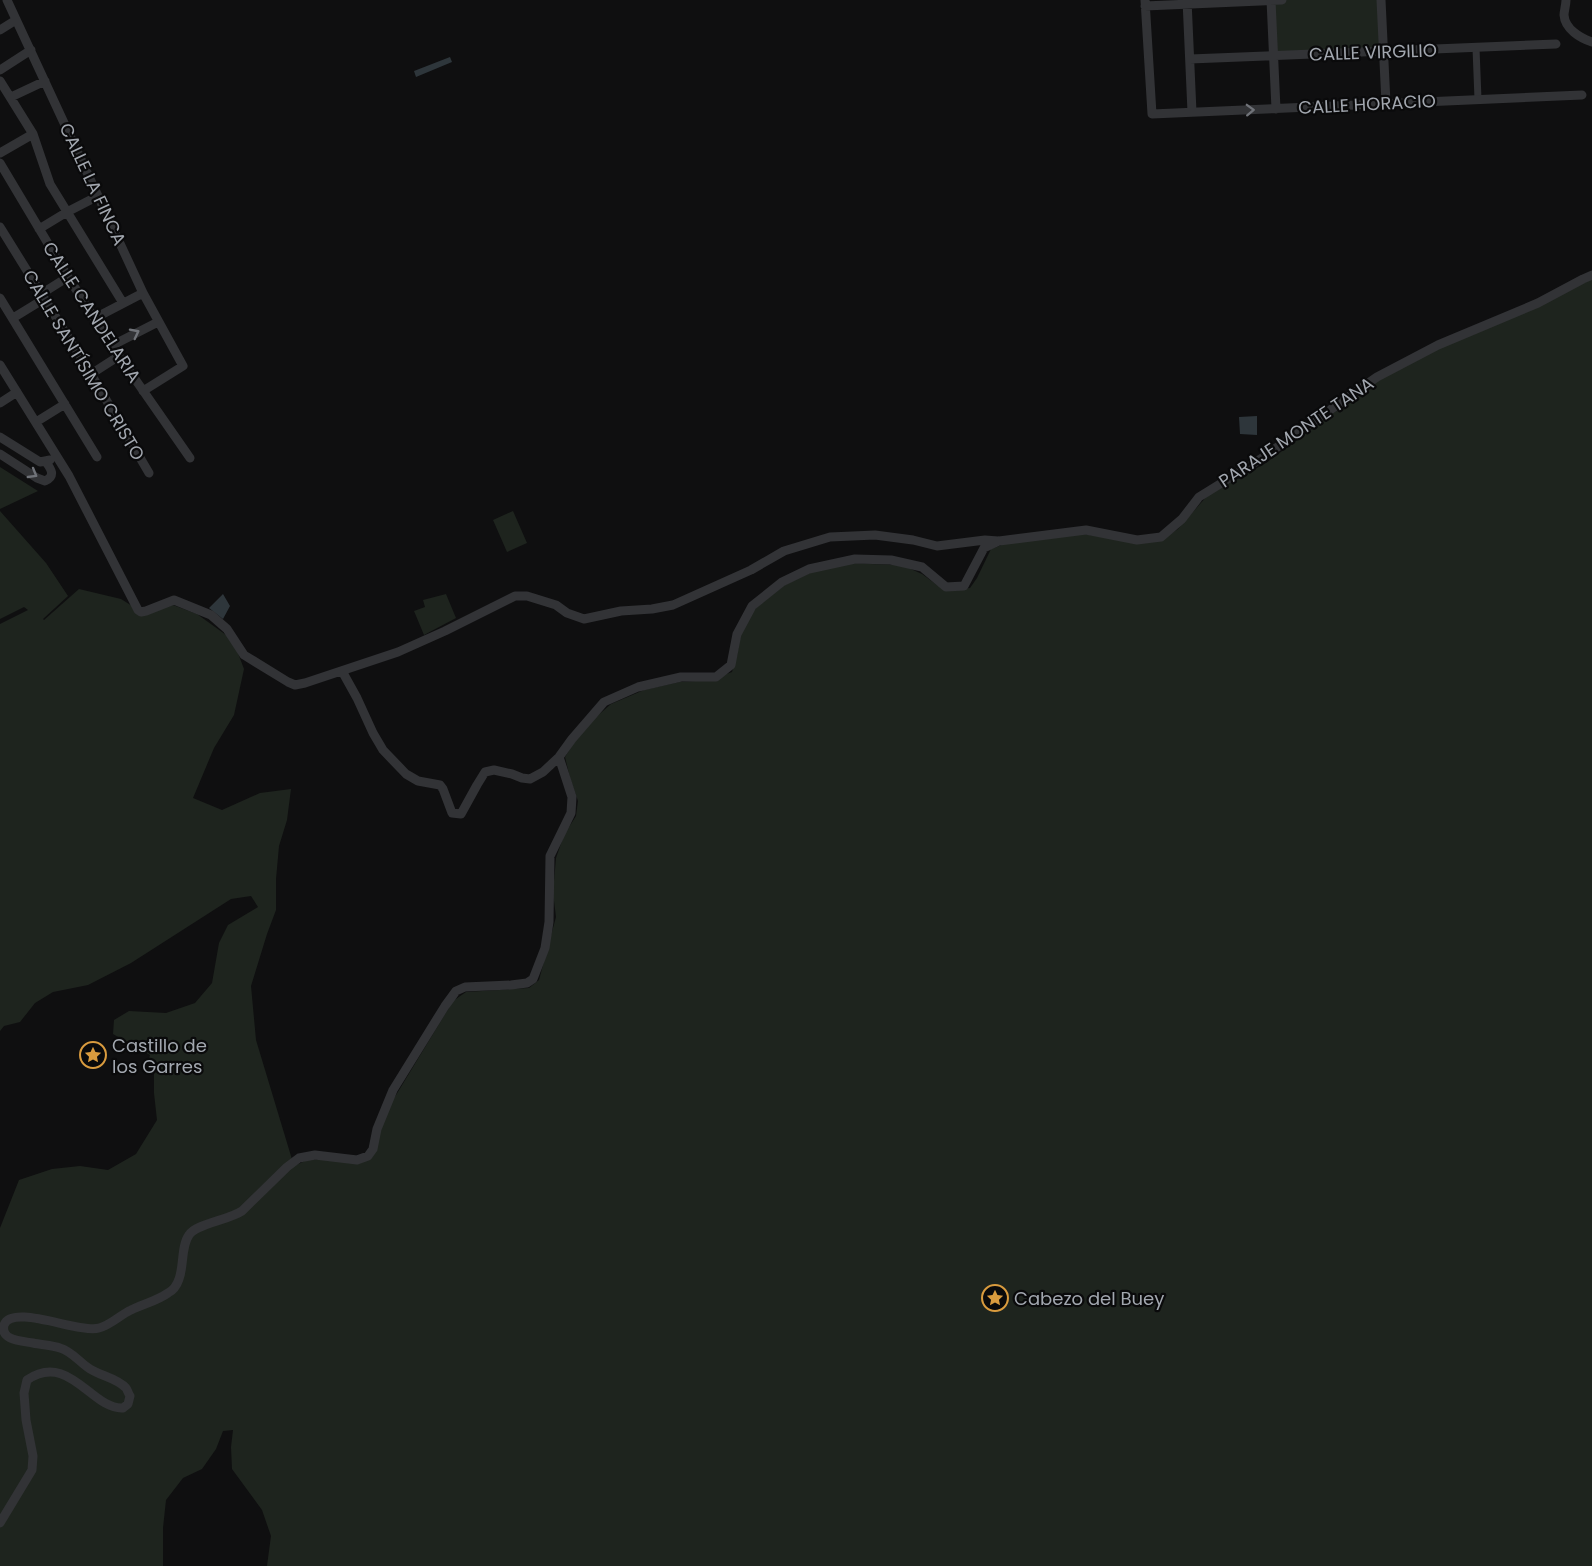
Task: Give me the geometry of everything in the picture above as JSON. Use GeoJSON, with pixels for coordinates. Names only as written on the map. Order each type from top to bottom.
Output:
{"type":"FeatureCollection","features":[{"type":"Feature","properties":{"kind":"street","name":"CALLE LA FINCA"},"geometry":{"type":"LineString","coordinates":[[7,0],[143,293],[183,366],[143,391]]}},
{"type":"Feature","properties":{"kind":"street"},"geometry":{"type":"LineString","coordinates":[[1271,0],[1276,109]]}},
{"type":"Feature","properties":{"kind":"street"},"geometry":{"type":"LineString","coordinates":[[1145,3],[1282,0]]}},
{"type":"Feature","properties":{"kind":"street"},"geometry":{"type":"LineString","coordinates":[[1381,0],[1386,103]]}},
{"type":"Feature","properties":{"kind":"street"},"geometry":{"type":"LineString","coordinates":[[1566,0],[1564,15],[1567,23],[1578,37],[1592,42]]}},
{"type":"Feature","properties":{"kind":"street"},"geometry":{"type":"LineString","coordinates":[[1187,2],[1192,112]]}},
{"type":"Feature","properties":{"kind":"street","name":"CALLE HORACIO"},"geometry":{"type":"LineString","coordinates":[[1145,3],[1152,114],[1582,95]]}},
{"type":"Feature","properties":{"kind":"street"},"geometry":{"type":"LineString","coordinates":[[0,30],[16,20]]}},
{"type":"Feature","properties":{"kind":"street","name":"CALLE VIRGILIO"},"geometry":{"type":"LineString","coordinates":[[1190,59],[1556,44]]}},
{"type":"Feature","properties":{"kind":"street"},"geometry":{"type":"LineString","coordinates":[[1476,48],[1478,99]]}},
{"type":"Feature","properties":{"kind":"street"},"geometry":{"type":"LineString","coordinates":[[0,70],[31,50]]}},
{"type":"Feature","properties":{"kind":"street"},"geometry":{"type":"LineString","coordinates":[[0,81],[33,134],[50,184],[123,303]]}},
{"type":"Feature","properties":{"kind":"street"},"geometry":{"type":"LineString","coordinates":[[11,97],[45,81]]}},
{"type":"Feature","properties":{"kind":"street"},"geometry":{"type":"LineString","coordinates":[[0,153],[33,134]]}},
{"type":"Feature","properties":{"kind":"street","name":"CALLE CANDELARIA"},"geometry":{"type":"LineString","coordinates":[[0,164],[119,356],[190,458]]}},
{"type":"Feature","properties":{"kind":"street"},"geometry":{"type":"LineString","coordinates":[[39,228],[98,196]]}},
{"type":"Feature","properties":{"kind":"street","name":"CALLE SANTÍSIMO CRISTO"},"geometry":{"type":"LineString","coordinates":[[0,227],[91,374],[149,474]]}},
{"type":"Feature","properties":{"kind":"street","name":"PARAJE MONTE TANA"},"geometry":{"type":"LineString","coordinates":[[67,473],[138,610],[146,611],[174,600],[211,615],[227,629],[243,655],[295,685],[398,652],[515,596],[527,596],[556,605],[567,613],[584,619],[621,611],[652,609],[673,605],[751,570],[784,551],[830,537],[875,535],[937,546],[1086,530],[1137,540],[1161,537],[1182,519],[1199,497],[1262,458],[1377,377],[1438,345],[1538,303],[1592,275]]}},
{"type":"Feature","properties":{"kind":"street"},"geometry":{"type":"LineString","coordinates":[[13,318],[68,277]]}},
{"type":"Feature","properties":{"kind":"street"},"geometry":{"type":"LineString","coordinates":[[95,318],[143,293]]}},
{"type":"Feature","properties":{"kind":"street"},"geometry":{"type":"LineString","coordinates":[[0,298],[97,457]]}},
{"type":"Feature","properties":{"kind":"street"},"geometry":{"type":"LineString","coordinates":[[113,345],[158,322]]}},
{"type":"Feature","properties":{"kind":"street"},"geometry":{"type":"LineString","coordinates":[[91,374],[119,356]]}},
{"type":"Feature","properties":{"kind":"street"},"geometry":{"type":"LineString","coordinates":[[0,365],[67,473],[52,476],[45,481],[0,454]]}},
{"type":"Feature","properties":{"kind":"street"},"geometry":{"type":"LineString","coordinates":[[0,402],[17,392]]}},
{"type":"Feature","properties":{"kind":"street"},"geometry":{"type":"LineString","coordinates":[[36,422],[65,404]]}},
{"type":"Feature","properties":{"kind":"street"},"geometry":{"type":"LineString","coordinates":[[0,437],[40,462],[50,460],[54,452]]}},
{"type":"Feature","properties":{"kind":"street"},"geometry":{"type":"LineString","coordinates":[[46,462],[52,476]]}},
{"type":"Feature","properties":{"kind":"street"},"geometry":{"type":"LineString","coordinates":[[342,671],[383,750],[406,774],[418,781],[440,785],[452,813],[461,814],[485,772],[494,770],[530,779],[543,772],[559,757],[604,702],[638,687],[681,677],[716,677],[731,664],[737,634],[752,606],[782,582],[809,569],[855,559],[891,560],[922,567],[946,587],[964,586],[984,548],[999,541]]}},
{"type":"Feature","properties":{"kind":"street"},"geometry":{"type":"LineString","coordinates":[[0,1523],[32,1470],[33,1456],[26,1420],[24,1393],[27,1380],[40,1373],[56,1373],[72,1379],[116,1409],[128,1404],[130,1396],[127,1389],[120,1383],[90,1369],[71,1353],[60,1348],[7,1337],[3,1326],[7,1320],[13,1316],[23,1316],[70,1326],[100,1328],[129,1310],[166,1295],[174,1289],[180,1278],[189,1234],[199,1227],[233,1217],[242,1211],[299,1158],[315,1155],[357,1160],[368,1156],[373,1149],[377,1129],[393,1090],[456,991],[465,987],[512,985],[533,979],[545,948],[549,922],[550,856],[571,813],[572,797],[559,757]]}},
{"type":"Feature","properties":{"kind":"shaded area"},"geometry":{"type":"Polygon","coordinates":[[[1271,0],[1381,0],[1383,51],[1273,56],[1271,0]]]}},
{"type":"Feature","properties":{"kind":"shaded area"},"geometry":{"type":"Polygon","coordinates":[[[450,57],[452,62],[416,77],[414,71],[450,57]]]}},
{"type":"Feature","properties":{"kind":"shaded area"},"geometry":{"type":"Polygon","coordinates":[[[1592,279],[1592,1566],[267,1566],[271,1536],[262,1510],[232,1469],[233,1430],[223,1431],[216,1449],[202,1469],[183,1478],[166,1500],[163,1566],[0,1566],[0,1228],[19,1180],[52,1169],[80,1166],[108,1170],[136,1154],[157,1120],[154,1073],[149,1059],[150,1055],[113,1034],[114,1020],[129,1011],[166,1013],[195,1003],[212,983],[219,943],[228,925],[258,907],[251,896],[231,899],[131,963],[88,985],[53,992],[35,1003],[20,1022],[4,1026],[0,1031],[0,624],[28,610],[24,607],[0,619],[0,511],[46,563],[68,596],[44,620],[79,589],[121,599],[145,614],[173,605],[197,614],[233,640],[244,669],[234,715],[214,748],[193,798],[222,810],[260,793],[291,789],[287,820],[279,846],[276,910],[251,986],[256,1040],[294,1166],[307,1160],[364,1161],[393,1100],[453,1001],[466,992],[529,988],[539,980],[556,917],[553,893],[556,858],[564,835],[576,816],[578,801],[565,757],[575,741],[611,704],[644,690],[679,682],[710,680],[732,672],[742,628],[756,608],[785,585],[810,573],[841,563],[902,565],[922,574],[937,585],[952,590],[970,588],[991,549],[1007,543],[1078,533],[1137,543],[1169,535],[1178,529],[1207,496],[1266,463],[1377,381],[1424,355],[1592,279]]]}},
{"type":"Feature","properties":{"kind":"shaded area"},"geometry":{"type":"Polygon","coordinates":[[[1257,416],[1257,435],[1240,434],[1239,417],[1257,416]]]}},
{"type":"Feature","properties":{"kind":"shaded area"},"geometry":{"type":"Polygon","coordinates":[[[0,467],[38,491],[0,509],[0,467]]]}},
{"type":"Feature","properties":{"kind":"shaded area"},"geometry":{"type":"Polygon","coordinates":[[[513,511],[527,543],[507,552],[493,520],[513,511]]]}},
{"type":"Feature","properties":{"kind":"shaded area"},"geometry":{"type":"Polygon","coordinates":[[[223,594],[230,606],[223,619],[209,608],[223,594]]]}},
{"type":"Feature","properties":{"kind":"shaded area"},"geometry":{"type":"Polygon","coordinates":[[[446,594],[456,618],[424,635],[414,611],[425,607],[423,600],[446,594]]]}},
{"type":"Feature","properties":{"kind":"place","name":"Castillo de los Garres"},"geometry":{"type":"Point","coordinates":[93,1055]}},
{"type":"Feature","properties":{"kind":"place","name":"Cabezo del Buey"},"geometry":{"type":"Point","coordinates":[995,1298]}}]}
